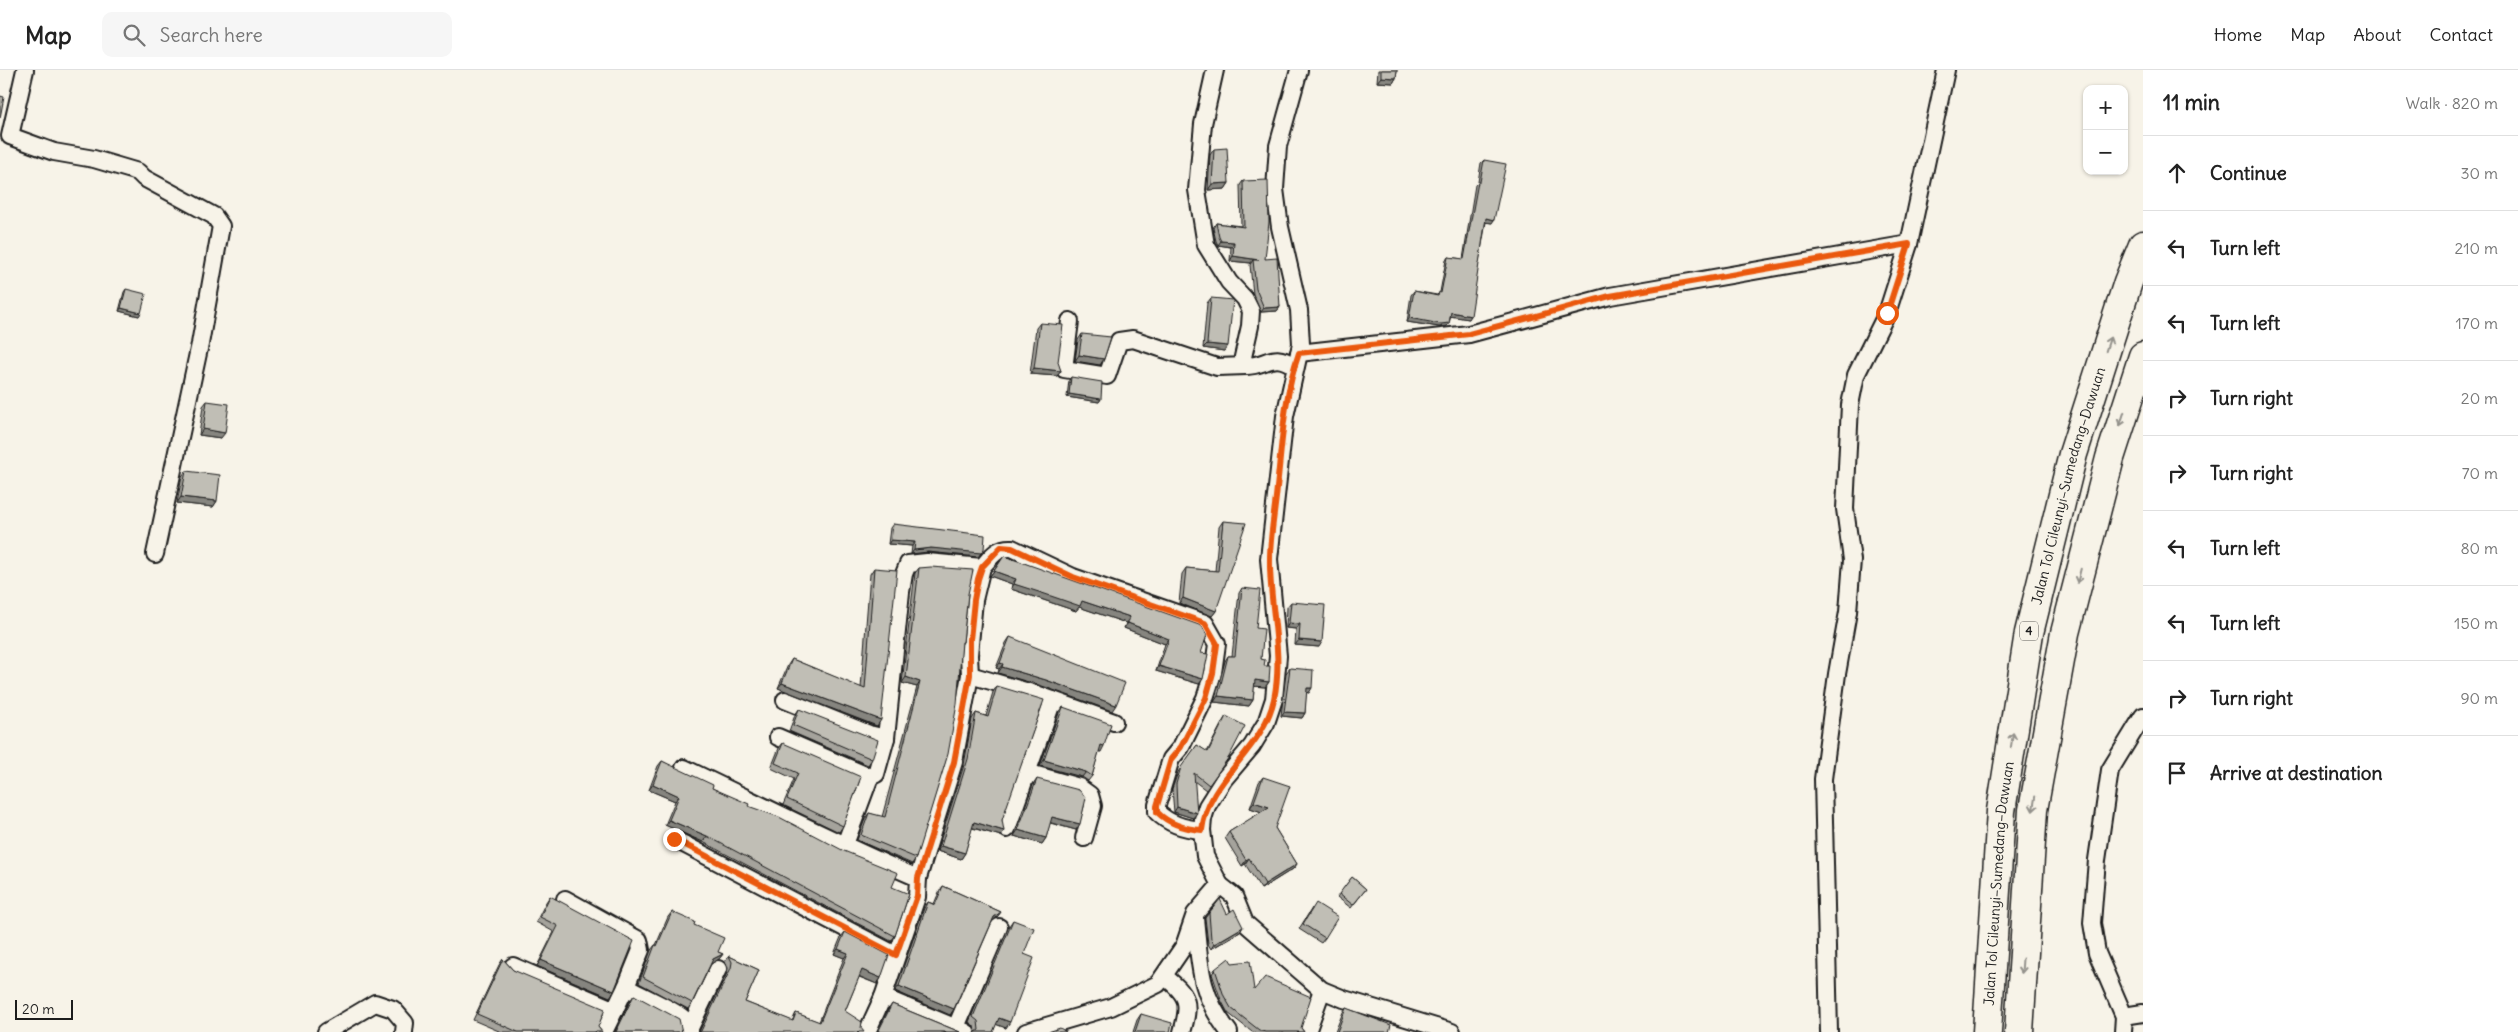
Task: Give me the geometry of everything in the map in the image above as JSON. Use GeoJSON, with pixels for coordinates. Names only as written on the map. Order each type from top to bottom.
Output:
{"type":"FeatureCollection","features":[{"type":"Feature","properties":{"kind":"highway","name":"Jalan Tol Cileunyi–Sumedang–Dawuan"},"geometry":{"type":"LineString","coordinates":[[1987,1032],[2001,811],[2029,633],[2073,454],[2128,282],[2143,245]]}},
{"type":"Feature","properties":{"kind":"highway","name":"Jalan Tol Cileunyi–Sumedang–Dawuan"},"geometry":{"type":"LineString","coordinates":[[2019,1032],[2033,810],[2065,633],[2110,458],[2143,356]]}},
{"type":"Feature","properties":{"kind":"street"},"geometry":{"type":"LineString","coordinates":[[25,70],[5,136],[54,152],[79,156],[138,172],[144,178],[214,216],[221,226],[200,344],[155,554]]}},
{"type":"Feature","properties":{"kind":"street"},"geometry":{"type":"LineString","coordinates":[[1214,70],[1203,124],[1197,190],[1206,245],[1229,282],[1251,310],[1250,326],[1243,357],[1246,366]]}},
{"type":"Feature","properties":{"kind":"street"},"geometry":{"type":"LineString","coordinates":[[1299,70],[1278,146],[1275,189],[1280,227],[1299,310],[1296,360],[1285,416],[1270,560],[1278,656],[1274,699],[1266,723],[1252,746],[1224,779],[1207,806],[1202,830],[1205,856],[1220,885],[1234,896],[1245,923],[1322,990],[1344,999],[1452,1032]]}},
{"type":"Feature","properties":{"kind":"street"},"geometry":{"type":"LineString","coordinates":[[1828,1032],[1823,779],[1837,674],[1848,612],[1852,560],[1846,509],[1850,405],[1856,375],[1887,313],[1909,244],[1946,70]]}},
{"type":"Feature","properties":{"kind":"street"},"geometry":{"type":"LineString","coordinates":[[1070,322],[1064,369],[1107,376],[1119,341],[1133,339],[1217,367],[1246,366],[1272,359],[1296,360],[1469,334],[1610,296],[1909,244]]}},
{"type":"Feature","properties":{"kind":"street"},"geometry":{"type":"LineString","coordinates":[[867,1032],[883,997],[917,896],[918,878],[954,762],[970,675],[969,647],[974,600],[982,567],[1001,547],[1012,548],[1073,577],[1205,623],[1217,644],[1213,673],[1206,698],[1181,747],[1171,759],[1157,806],[1157,812],[1167,820],[1187,829],[1202,830]]}},
{"type":"Feature","properties":{"kind":"street"},"geometry":{"type":"LineString","coordinates":[[844,847],[870,777],[876,774],[886,738],[901,592],[908,564],[927,562],[982,567]]}},
{"type":"Feature","properties":{"kind":"street"},"geometry":{"type":"LineString","coordinates":[[970,675],[1053,700],[1114,722]]}},
{"type":"Feature","properties":{"kind":"street"},"geometry":{"type":"LineString","coordinates":[[785,700],[869,734],[886,738]]}},
{"type":"Feature","properties":{"kind":"street"},"geometry":{"type":"LineString","coordinates":[[1007,830],[1053,700]]}},
{"type":"Feature","properties":{"kind":"street"},"geometry":{"type":"LineString","coordinates":[[2143,716],[2110,770],[2097,860],[2092,923],[2097,953],[2124,1024],[2143,1013]]}},
{"type":"Feature","properties":{"kind":"street"},"geometry":{"type":"LineString","coordinates":[[778,737],[870,777]]}},
{"type":"Feature","properties":{"kind":"street"},"geometry":{"type":"LineString","coordinates":[[684,768],[788,817],[844,847],[918,878]]}},
{"type":"Feature","properties":{"kind":"street"},"geometry":{"type":"LineString","coordinates":[[1026,772],[1079,787],[1090,795],[1094,806],[1084,838]]}},
{"type":"Feature","properties":{"kind":"street"},"geometry":{"type":"LineString","coordinates":[[674,839],[896,955]]}},
{"type":"Feature","properties":{"kind":"street"},"geometry":{"type":"LineString","coordinates":[[1026,1032],[1111,1007],[1158,984],[1184,946],[1195,914],[1220,885]]}},
{"type":"Feature","properties":{"kind":"street"},"geometry":{"type":"LineString","coordinates":[[564,899],[639,940],[641,944],[639,958],[604,1032]]}},
{"type":"Feature","properties":{"kind":"street"},"geometry":{"type":"LineString","coordinates":[[1195,914],[1207,997],[1215,1013],[1229,1032]]}},
{"type":"Feature","properties":{"kind":"street"},"geometry":{"type":"LineString","coordinates":[[883,997],[961,1029],[999,926]]}},
{"type":"Feature","properties":{"kind":"street"},"geometry":{"type":"LineString","coordinates":[[513,966],[615,1010]]}},
{"type":"Feature","properties":{"kind":"street"},"geometry":{"type":"LineString","coordinates":[[687,1032],[718,969]]}},
{"type":"Feature","properties":{"kind":"street"},"geometry":{"type":"LineString","coordinates":[[1164,976],[1181,989],[1187,1004],[1182,1032]]}},
{"type":"Feature","properties":{"kind":"street"},"geometry":{"type":"LineString","coordinates":[[626,987],[642,998],[681,1015],[686,1021],[687,1032]]}},
{"type":"Feature","properties":{"kind":"street"},"geometry":{"type":"LineString","coordinates":[[1307,1032],[1322,990]]}},
{"type":"Feature","properties":{"kind":"street"},"geometry":{"type":"LineString","coordinates":[[326,1032],[375,1003],[393,1009],[405,1023],[404,1032]]}},
{"type":"Feature","properties":{"kind":"building"},"geometry":{"type":"Polygon","coordinates":[[[1381,70],[1397,70],[1396,78],[1381,77],[1381,70]]]}},
{"type":"Feature","properties":{"kind":"building"},"geometry":{"type":"Polygon","coordinates":[[[0,96],[4,97],[0,118],[0,96]]]}},
{"type":"Feature","properties":{"kind":"building"},"geometry":{"type":"Polygon","coordinates":[[[1227,148],[1229,183],[1212,184],[1214,149],[1227,148]]]}},
{"type":"Feature","properties":{"kind":"building"},"geometry":{"type":"Polygon","coordinates":[[[1484,160],[1506,164],[1494,220],[1486,218],[1471,316],[1451,312],[1449,323],[1441,324],[1409,318],[1414,291],[1438,296],[1439,292],[1441,293],[1448,257],[1464,259],[1478,182],[1480,182],[1484,160]]]}},
{"type":"Feature","properties":{"kind":"building"},"geometry":{"type":"Polygon","coordinates":[[[1268,180],[1269,222],[1265,259],[1277,258],[1280,307],[1264,308],[1256,289],[1253,260],[1259,260],[1233,256],[1234,242],[1221,241],[1216,223],[1244,227],[1243,181],[1268,180]]]}},
{"type":"Feature","properties":{"kind":"building"},"geometry":{"type":"Polygon","coordinates":[[[126,289],[146,294],[141,313],[121,308],[126,289]]]}},
{"type":"Feature","properties":{"kind":"building"},"geometry":{"type":"Polygon","coordinates":[[[1211,298],[1233,300],[1228,346],[1207,344],[1211,298]]]}},
{"type":"Feature","properties":{"kind":"building"},"geometry":{"type":"Polygon","coordinates":[[[1040,323],[1063,325],[1058,362],[1061,371],[1034,368],[1040,323]]]}},
{"type":"Feature","properties":{"kind":"building"},"geometry":{"type":"Polygon","coordinates":[[[1082,334],[1111,337],[1104,359],[1079,355],[1082,334]]]}},
{"type":"Feature","properties":{"kind":"building"},"geometry":{"type":"Polygon","coordinates":[[[1071,377],[1102,382],[1101,399],[1069,394],[1071,377]]]}},
{"type":"Feature","properties":{"kind":"building"},"geometry":{"type":"Polygon","coordinates":[[[207,401],[229,404],[225,433],[203,429],[207,401]]]}},
{"type":"Feature","properties":{"kind":"building"},"geometry":{"type":"Polygon","coordinates":[[[186,471],[220,475],[217,501],[181,497],[186,471]]]}},
{"type":"Feature","properties":{"kind":"building"},"geometry":{"type":"Polygon","coordinates":[[[1223,521],[1246,523],[1216,611],[1183,598],[1186,568],[1218,571],[1223,521]]]}},
{"type":"Feature","properties":{"kind":"building"},"geometry":{"type":"Polygon","coordinates":[[[893,524],[985,535],[984,549],[981,553],[931,548],[914,550],[915,542],[891,540],[893,524]]]}},
{"type":"Feature","properties":{"kind":"building"},"geometry":{"type":"Polygon","coordinates":[[[1004,556],[1202,626],[1207,635],[1201,653],[1208,654],[1203,679],[1159,666],[1169,639],[1128,623],[1130,617],[1082,601],[1080,606],[1014,584],[1016,579],[994,571],[1004,556]]]}},
{"type":"Feature","properties":{"kind":"building"},"geometry":{"type":"Polygon","coordinates":[[[874,568],[897,570],[881,720],[782,683],[792,659],[865,689],[874,568]]]}},
{"type":"Feature","properties":{"kind":"building"},"geometry":{"type":"Polygon","coordinates":[[[919,568],[973,570],[962,642],[957,704],[948,754],[916,858],[861,835],[869,813],[885,817],[920,682],[906,677],[919,568]]]}},
{"type":"Feature","properties":{"kind":"building"},"geometry":{"type":"Polygon","coordinates":[[[1242,588],[1260,590],[1256,628],[1264,629],[1261,659],[1265,660],[1264,666],[1270,666],[1269,682],[1255,680],[1253,700],[1218,696],[1228,656],[1235,656],[1242,588]]]}},
{"type":"Feature","properties":{"kind":"building"},"geometry":{"type":"Polygon","coordinates":[[[1291,602],[1325,605],[1322,642],[1299,640],[1300,624],[1289,623],[1291,602]]]}},
{"type":"Feature","properties":{"kind":"building"},"geometry":{"type":"Polygon","coordinates":[[[1010,637],[1125,683],[1116,705],[1046,680],[1002,667],[1003,664],[1000,663],[1010,637]]]}},
{"type":"Feature","properties":{"kind":"building"},"geometry":{"type":"Polygon","coordinates":[[[1290,668],[1313,670],[1312,688],[1307,688],[1305,713],[1284,712],[1290,668]]]}},
{"type":"Feature","properties":{"kind":"building"},"geometry":{"type":"Polygon","coordinates":[[[997,686],[1044,700],[1002,820],[1004,831],[974,822],[965,853],[941,846],[968,759],[976,713],[988,717],[997,686]]]}},
{"type":"Feature","properties":{"kind":"building"},"geometry":{"type":"Polygon","coordinates":[[[1063,707],[1111,724],[1104,746],[1101,745],[1092,776],[1086,772],[1044,760],[1063,707]]]}},
{"type":"Feature","properties":{"kind":"building"},"geometry":{"type":"Polygon","coordinates":[[[799,709],[878,740],[872,759],[793,725],[799,709]]]}},
{"type":"Feature","properties":{"kind":"building"},"geometry":{"type":"Polygon","coordinates":[[[1226,716],[1245,726],[1229,757],[1209,785],[1194,773],[1197,813],[1177,807],[1176,784],[1181,767],[1197,745],[1208,752],[1226,716]]]}},
{"type":"Feature","properties":{"kind":"building"},"geometry":{"type":"Polygon","coordinates":[[[783,743],[861,777],[843,826],[787,799],[798,773],[775,763],[783,743]]]}},
{"type":"Feature","properties":{"kind":"building"},"geometry":{"type":"Polygon","coordinates":[[[662,761],[713,785],[712,788],[749,804],[748,806],[779,817],[844,851],[898,873],[892,887],[909,894],[895,936],[707,836],[669,820],[679,796],[653,784],[662,761]]]}},
{"type":"Feature","properties":{"kind":"building"},"geometry":{"type":"Polygon","coordinates":[[[1263,777],[1290,786],[1275,828],[1297,864],[1265,884],[1249,858],[1246,860],[1229,832],[1269,807],[1254,802],[1263,777]]]}},
{"type":"Feature","properties":{"kind":"building"},"geometry":{"type":"Polygon","coordinates":[[[1037,779],[1079,790],[1086,798],[1080,824],[1052,817],[1046,838],[1018,830],[1037,779]]]}},
{"type":"Feature","properties":{"kind":"building"},"geometry":{"type":"Polygon","coordinates":[[[1352,877],[1366,889],[1353,905],[1339,894],[1352,877]]]}},
{"type":"Feature","properties":{"kind":"building"},"geometry":{"type":"Polygon","coordinates":[[[943,886],[1001,912],[994,917],[954,1009],[899,986],[928,902],[935,905],[943,886]]]}},
{"type":"Feature","properties":{"kind":"building"},"geometry":{"type":"Polygon","coordinates":[[[550,896],[634,941],[614,991],[541,960],[558,926],[540,917],[550,896]]]}},
{"type":"Feature","properties":{"kind":"building"},"geometry":{"type":"Polygon","coordinates":[[[1220,899],[1227,914],[1234,909],[1243,927],[1214,944],[1211,939],[1209,913],[1220,899]]]}},
{"type":"Feature","properties":{"kind":"building"},"geometry":{"type":"Polygon","coordinates":[[[1316,903],[1338,917],[1325,938],[1303,924],[1316,903]]]}},
{"type":"Feature","properties":{"kind":"building"},"geometry":{"type":"Polygon","coordinates":[[[672,912],[695,922],[694,925],[724,938],[718,952],[723,954],[713,959],[692,1003],[643,977],[655,945],[657,946],[672,912]]]}},
{"type":"Feature","properties":{"kind":"building"},"geometry":{"type":"Polygon","coordinates":[[[1013,920],[1034,928],[1024,954],[1034,958],[1010,1022],[999,1018],[993,1032],[976,1032],[979,1030],[978,1021],[973,1017],[1013,920]]]}},
{"type":"Feature","properties":{"kind":"building"},"geometry":{"type":"Polygon","coordinates":[[[845,932],[889,955],[881,978],[862,970],[845,1011],[862,1022],[861,1028],[864,1032],[699,1032],[731,968],[732,962],[729,956],[759,970],[745,1002],[793,1021],[796,1013],[820,1022],[848,953],[838,949],[845,932]]]}},
{"type":"Feature","properties":{"kind":"building"},"geometry":{"type":"Polygon","coordinates":[[[1229,958],[1232,963],[1250,961],[1254,990],[1265,977],[1311,997],[1301,1028],[1304,1032],[1265,1032],[1259,1030],[1231,1008],[1224,996],[1215,969],[1229,958]]]}},
{"type":"Feature","properties":{"kind":"building"},"geometry":{"type":"Polygon","coordinates":[[[503,959],[513,970],[605,1009],[598,1027],[602,1032],[518,1032],[477,1014],[503,959]]]}},
{"type":"Feature","properties":{"kind":"building"},"geometry":{"type":"Polygon","coordinates":[[[634,995],[679,1019],[682,1032],[616,1032],[634,995]]]}},
{"type":"Feature","properties":{"kind":"building"},"geometry":{"type":"Polygon","coordinates":[[[892,1004],[960,1032],[878,1032],[892,1004]]]}},
{"type":"Feature","properties":{"kind":"building"},"geometry":{"type":"Polygon","coordinates":[[[1346,1008],[1391,1025],[1389,1032],[1337,1032],[1346,1008]]]}},
{"type":"Feature","properties":{"kind":"building"},"geometry":{"type":"Polygon","coordinates":[[[1141,1014],[1172,1023],[1170,1032],[1135,1032],[1141,1014]]]}},
{"type":"Feature","properties":{"kind":"building"},"geometry":{"type":"Polygon","coordinates":[[[1060,1028],[1066,1032],[1048,1032],[1060,1028]]]}},
{"type":"Feature","properties":{"kind":"route"},"geometry":{"type":"LineString","coordinates":[[674,839],[896,955],[917,896],[918,878],[954,762],[970,675],[970,640],[978,579],[982,567],[1001,547],[1012,548],[1073,577],[1205,623],[1217,644],[1213,673],[1206,698],[1181,747],[1171,759],[1157,798],[1157,812],[1161,816],[1187,829],[1202,830],[1207,806],[1224,779],[1252,746],[1266,723],[1274,699],[1278,656],[1270,560],[1285,416],[1294,366],[1299,353],[1361,348],[1469,334],[1610,296],[1909,244],[1887,313]]}}]}
